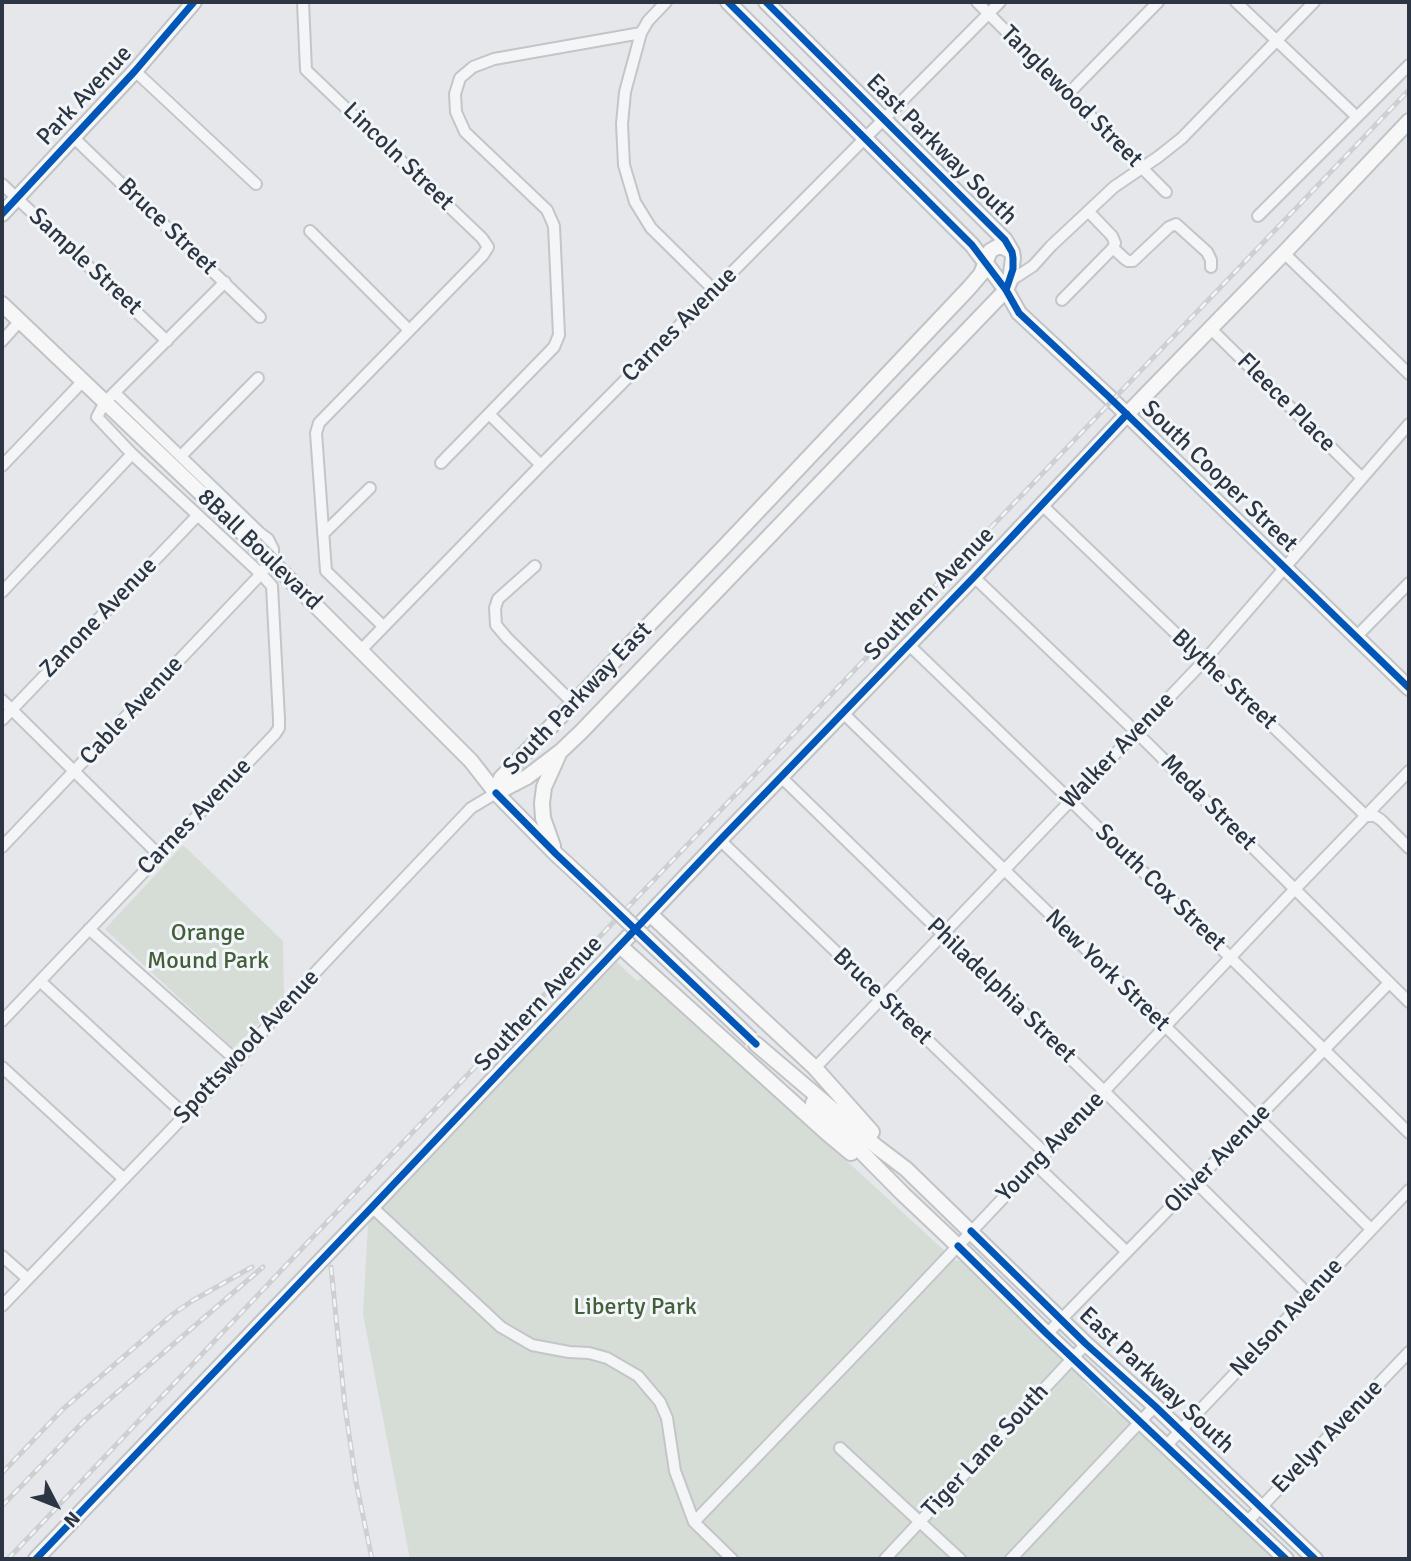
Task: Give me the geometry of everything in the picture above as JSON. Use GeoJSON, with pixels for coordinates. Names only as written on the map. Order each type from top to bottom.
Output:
{"type":"FeatureCollection","features":[{"type":"Feature","properties":{"kind":"main road","name":"Park Avenue"},"geometry":{"type":"LineString","coordinates":[[2,214],[135,71],[194,2]]}},
{"type":"Feature","properties":{"kind":"main road"},"geometry":{"type":"LineString","coordinates":[[176,23],[203,2]]}},
{"type":"Feature","properties":{"kind":"main road","name":"East Parkway South"},"geometry":{"type":"LineString","coordinates":[[727,2],[972,245],[1008,286]]}},
{"type":"Feature","properties":{"kind":"main road","name":"East Parkway South"},"geometry":{"type":"LineString","coordinates":[[766,2],[1005,240],[1013,255],[1008,286]]}},
{"type":"Feature","properties":{"kind":"main road","name":"Southern Avenue"},"geometry":{"type":"LineString","coordinates":[[36,1559],[1127,414],[1405,130]]}},
{"type":"Feature","properties":{"kind":"main road"},"geometry":{"type":"LineString","coordinates":[[985,262],[990,251],[997,247],[1003,247],[1013,255]]}},
{"type":"Feature","properties":{"kind":"main road","name":"South Parkway East"},"geometry":{"type":"LineString","coordinates":[[496,793],[501,778],[969,288],[981,274],[985,262]]}},
{"type":"Feature","properties":{"kind":"main road","name":"South Parkway East"},"geometry":{"type":"LineString","coordinates":[[496,793],[527,777],[561,751],[1008,286]]}},
{"type":"Feature","properties":{"kind":"main road","name":"South Cooper Street"},"geometry":{"type":"LineString","coordinates":[[1008,286],[1019,313],[1409,688]]}},
{"type":"Feature","properties":{"kind":"main road","name":"8Ball Boulevard"},"geometry":{"type":"LineString","coordinates":[[2,304],[83,381],[110,398],[471,761],[496,793]]}},
{"type":"Feature","properties":{"kind":"main road"},"geometry":{"type":"LineString","coordinates":[[692,580],[710,598]]}},
{"type":"Feature","properties":{"kind":"main road"},"geometry":{"type":"LineString","coordinates":[[556,854],[543,818],[542,803],[544,786],[561,751]]}},
{"type":"Feature","properties":{"kind":"main road","name":"East Parkway South"},"geometry":{"type":"LineString","coordinates":[[496,793],[556,854],[753,1041],[903,1194],[1047,1334],[1286,1559]]}},
{"type":"Feature","properties":{"kind":"main road"},"geometry":{"type":"LineString","coordinates":[[650,914],[815,1068],[906,1169]]}},
{"type":"Feature","properties":{"kind":"main road"},"geometry":{"type":"LineString","coordinates":[[620,946],[827,1133],[903,1194]]}},
{"type":"Feature","properties":{"kind":"main road","name":"East Parkway South"},"geometry":{"type":"LineString","coordinates":[[753,1041],[906,1169],[1315,1559]]}},
{"type":"Feature","properties":{"kind":"street","name":"Lincoln Street"},"geometry":{"type":"LineString","coordinates":[[303,2],[306,70],[482,238],[488,247],[409,330]]}},
{"type":"Feature","properties":{"kind":"street"},"geometry":{"type":"LineString","coordinates":[[666,2],[641,33],[625,92],[622,124],[624,165],[635,202],[651,228],[715,291]]}},
{"type":"Feature","properties":{"kind":"street","name":"Tanglewood Street"},"geometry":{"type":"LineString","coordinates":[[977,2],[1166,192]]}},
{"type":"Feature","properties":{"kind":"street","name":"Carnes Avenue"},"geometry":{"type":"LineString","coordinates":[[362,650],[541,465],[1000,2]]}},
{"type":"Feature","properties":{"kind":"street"},"geometry":{"type":"LineString","coordinates":[[1068,93],[1158,2]]}},
{"type":"Feature","properties":{"kind":"street"},"geometry":{"type":"LineString","coordinates":[[1236,2],[1357,117]]}},
{"type":"Feature","properties":{"kind":"street"},"geometry":{"type":"LineString","coordinates":[[1008,286],[1033,266],[1114,187],[1158,158],[1182,138],[1314,2]]}},
{"type":"Feature","properties":{"kind":"street"},"geometry":{"type":"LineString","coordinates":[[441,463],[554,347],[559,335],[554,226],[547,210],[465,132],[456,112],[455,94],[460,78],[473,67],[494,59],[641,33]]}},
{"type":"Feature","properties":{"kind":"street"},"geometry":{"type":"LineString","coordinates":[[1258,216],[1409,65]]}},
{"type":"Feature","properties":{"kind":"street"},"geometry":{"type":"LineString","coordinates":[[135,71],[256,184]]}},
{"type":"Feature","properties":{"kind":"street","name":"Bruce Street"},"geometry":{"type":"LineString","coordinates":[[73,137],[260,317]]}},
{"type":"Feature","properties":{"kind":"street","name":"Sample Street"},"geometry":{"type":"LineString","coordinates":[[2,184],[167,341]]}},
{"type":"Feature","properties":{"kind":"street"},"geometry":{"type":"LineString","coordinates":[[1062,300],[1115,243],[1112,236],[1088,211]]}},
{"type":"Feature","properties":{"kind":"street"},"geometry":{"type":"LineString","coordinates":[[1113,248],[1128,261],[1133,261],[1169,227],[1176,225],[1207,252],[1211,267]]}},
{"type":"Feature","properties":{"kind":"street"},"geometry":{"type":"LineString","coordinates":[[310,231],[409,330],[319,423],[316,433],[326,571],[383,626]]}},
{"type":"Feature","properties":{"kind":"street"},"geometry":{"type":"LineString","coordinates":[[1284,253],[1409,374]]}},
{"type":"Feature","properties":{"kind":"street"},"geometry":{"type":"LineString","coordinates":[[1013,255],[1024,261],[1041,256]]}},
{"type":"Feature","properties":{"kind":"street"},"geometry":{"type":"LineString","coordinates":[[110,398],[181,456],[268,539],[273,556],[261,574],[132,454],[97,417],[110,398],[225,282]]}},
{"type":"Feature","properties":{"kind":"street"},"geometry":{"type":"LineString","coordinates":[[2,341],[17,318]]}},
{"type":"Feature","properties":{"kind":"street","name":"Fleece Place"},"geometry":{"type":"LineString","coordinates":[[1210,328],[1362,478]]}},
{"type":"Feature","properties":{"kind":"street"},"geometry":{"type":"LineString","coordinates":[[181,456],[258,378]]}},
{"type":"Feature","properties":{"kind":"street"},"geometry":{"type":"LineString","coordinates":[[2,466],[83,381]]}},
{"type":"Feature","properties":{"kind":"street"},"geometry":{"type":"LineString","coordinates":[[489,414],[541,465]]}},
{"type":"Feature","properties":{"kind":"street","name":"Walker Avenue"},"geometry":{"type":"LineString","coordinates":[[815,1068],[1204,661],[1409,424]]}},
{"type":"Feature","properties":{"kind":"street"},"geometry":{"type":"LineString","coordinates":[[2,592],[132,454]]}},
{"type":"Feature","properties":{"kind":"street"},"geometry":{"type":"LineString","coordinates":[[323,534],[370,488]]}},
{"type":"Feature","properties":{"kind":"street","name":"Blythe Street"},"geometry":{"type":"LineString","coordinates":[[1042,505],[1366,816],[1375,816],[1381,820],[1409,848]]}},
{"type":"Feature","properties":{"kind":"street","name":"Zanone Avenue"},"geometry":{"type":"LineString","coordinates":[[2,720],[197,516]]}},
{"type":"Feature","properties":{"kind":"street"},"geometry":{"type":"LineString","coordinates":[[535,566],[498,599],[495,608],[496,625],[573,703]]}},
{"type":"Feature","properties":{"kind":"street","name":"Carnes Avenue"},"geometry":{"type":"LineString","coordinates":[[2,1021],[279,728],[272,586],[261,574]]}},
{"type":"Feature","properties":{"kind":"street","name":"Cable Avenue"},"geometry":{"type":"LineString","coordinates":[[2,847],[261,574]]}},
{"type":"Feature","properties":{"kind":"street","name":"Meda Street"},"geometry":{"type":"LineString","coordinates":[[974,577],[1136,732],[1409,1002]]}},
{"type":"Feature","properties":{"kind":"street"},"geometry":{"type":"LineString","coordinates":[[1356,638],[1409,583]]}},
{"type":"Feature","properties":{"kind":"street","name":"South Cox Street"},"geometry":{"type":"LineString","coordinates":[[908,644],[1409,1133]]}},
{"type":"Feature","properties":{"kind":"street"},"geometry":{"type":"LineString","coordinates":[[2,701],[159,855]]}},
{"type":"Feature","properties":{"kind":"street","name":"New York Street"},"geometry":{"type":"LineString","coordinates":[[843,713],[1371,1229]]}},
{"type":"Feature","properties":{"kind":"street","name":"Young Avenue"},"geometry":{"type":"LineString","coordinates":[[694,1522],[1409,771]]}},
{"type":"Feature","properties":{"kind":"street","name":"Philadelphia Street"},"geometry":{"type":"LineString","coordinates":[[781,777],[1309,1295]]}},
{"type":"Feature","properties":{"kind":"street","name":"Spottswood Avenue"},"geometry":{"type":"LineString","coordinates":[[2,1306],[237,1061],[298,991],[471,808],[496,793]]}},
{"type":"Feature","properties":{"kind":"street","name":"Bruce Street"},"geometry":{"type":"LineString","coordinates":[[719,840],[1045,1153]]}},
{"type":"Feature","properties":{"kind":"street"},"geometry":{"type":"LineString","coordinates":[[89,929],[237,1061]]}},
{"type":"Feature","properties":{"kind":"street"},"geometry":{"type":"LineString","coordinates":[[40,981],[185,1115]]}},
{"type":"Feature","properties":{"kind":"street","name":"Oliver Avenue"},"geometry":{"type":"LineString","coordinates":[[1047,1334],[1389,983]]}},
{"type":"Feature","properties":{"kind":"street"},"geometry":{"type":"LineString","coordinates":[[2,1068],[124,1179]]}},
{"type":"Feature","properties":{"kind":"street"},"geometry":{"type":"LineString","coordinates":[[1035,1164],[1128,1252]]}},
{"type":"Feature","properties":{"kind":"street","name":"Nelson Avenue"},"geometry":{"type":"LineString","coordinates":[[1166,1446],[1409,1190]]}},
{"type":"Feature","properties":{"kind":"street"},"geometry":{"type":"LineString","coordinates":[[372,1207],[501,1327],[532,1345],[607,1358],[638,1376],[660,1402],[667,1418],[675,1471],[694,1522],[732,1559]]}},
{"type":"Feature","properties":{"kind":"street"},"geometry":{"type":"LineString","coordinates":[[2,1255],[28,1279]]}},
{"type":"Feature","properties":{"kind":"street","name":"Tiger Lane South"},"geometry":{"type":"LineString","coordinates":[[885,1559],[1086,1343]]}},
{"type":"Feature","properties":{"kind":"street","name":"Evelyn Avenue"},"geometry":{"type":"LineString","coordinates":[[1247,1522],[1409,1352]]}},
{"type":"Feature","properties":{"kind":"street"},"geometry":{"type":"LineString","coordinates":[[1011,1559],[1155,1406]]}},
{"type":"Feature","properties":{"kind":"street"},"geometry":{"type":"LineString","coordinates":[[840,1448],[960,1559]]}},
{"type":"Feature","properties":{"kind":"green space","name":"Orange Mound Park"},"geometry":{"type":"Polygon","coordinates":[[[183,845],[283,941],[284,999],[233,1048],[105,929],[183,845]]]}},
{"type":"Feature","properties":{"kind":"green space","name":"Liberty Park"},"geometry":{"type":"Polygon","coordinates":[[[617,962],[637,981],[646,976],[949,1255],[962,1261],[1081,1373],[1084,1383],[1115,1412],[1123,1413],[1277,1559],[410,1559],[363,1314],[368,1224],[617,962]]]}},
{"type":"Feature","properties":{"kind":"railway"},"geometry":{"type":"LineString","coordinates":[[8,1559],[1409,90]]}},
{"type":"Feature","properties":{"kind":"railway"},"geometry":{"type":"LineString","coordinates":[[2,1473],[63,1409],[173,1314],[252,1267]]}},
{"type":"Feature","properties":{"kind":"railway"},"geometry":{"type":"LineString","coordinates":[[2,1506],[84,1421],[263,1267]]}},
{"type":"Feature","properties":{"kind":"railway"},"geometry":{"type":"LineString","coordinates":[[331,1267],[345,1407],[356,1482],[372,1559]]}},
{"type":"Feature","properties":{"kind":"cycle path"},"geometry":{"type":"LineString","coordinates":[[2,214],[135,71],[194,2]]}},
{"type":"Feature","properties":{"kind":"cycle path"},"geometry":{"type":"LineString","coordinates":[[728,2],[972,245],[1006,290],[1019,313],[1409,688]]}},
{"type":"Feature","properties":{"kind":"cycle path"},"geometry":{"type":"LineString","coordinates":[[766,2],[1005,240],[1013,258],[1013,269],[1006,290]]}},
{"type":"Feature","properties":{"kind":"cycle path"},"geometry":{"type":"LineString","coordinates":[[36,1559],[1127,414]]}},
{"type":"Feature","properties":{"kind":"cycle path"},"geometry":{"type":"LineString","coordinates":[[496,793],[556,854],[756,1044]]}},
{"type":"Feature","properties":{"kind":"cycle path"},"geometry":{"type":"LineString","coordinates":[[971,1231],[1086,1344],[1315,1559]]}},
{"type":"Feature","properties":{"kind":"cycle path"},"geometry":{"type":"LineString","coordinates":[[958,1246],[1047,1334],[1286,1559]]}}]}
